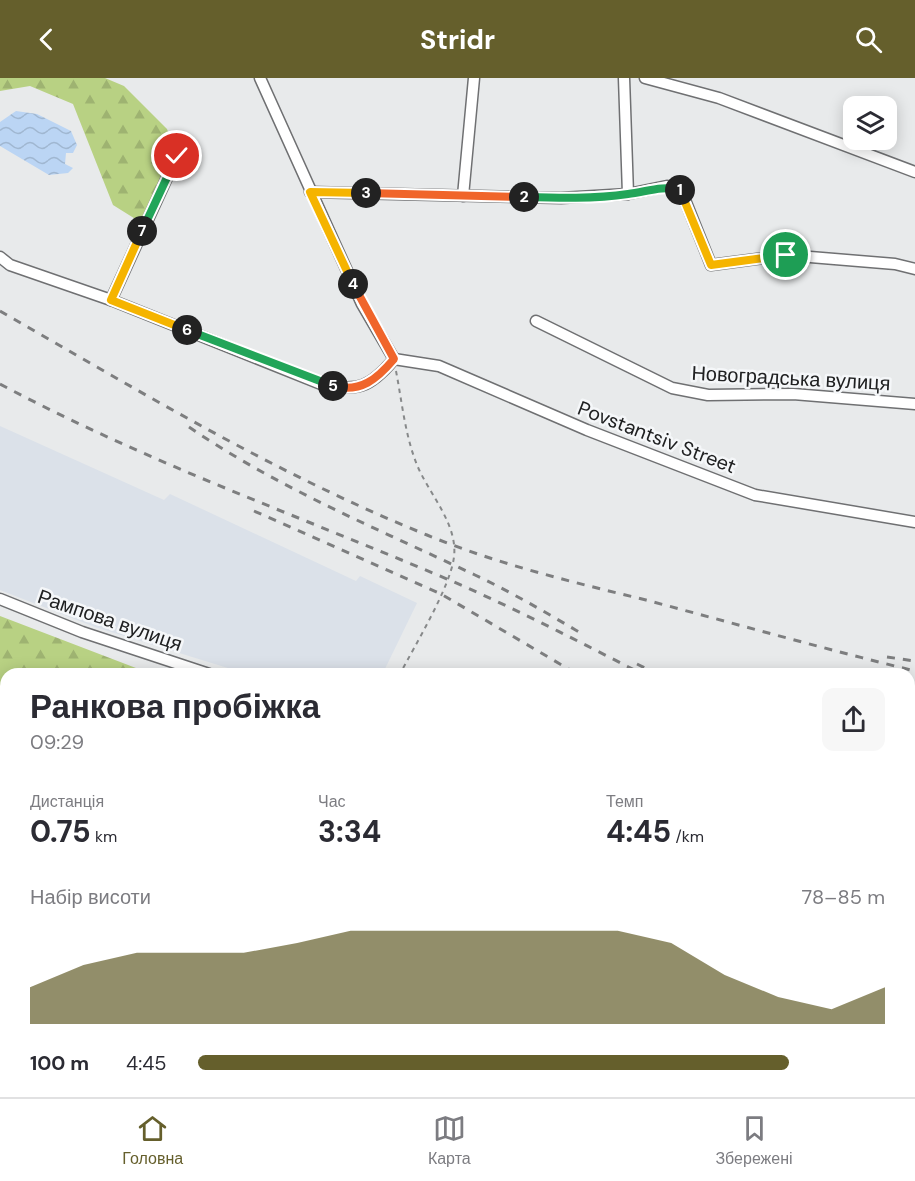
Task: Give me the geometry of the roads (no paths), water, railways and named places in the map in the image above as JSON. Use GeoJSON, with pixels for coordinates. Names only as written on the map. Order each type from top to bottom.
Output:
{"type":"FeatureCollection","features":[{"type":"Feature","properties":{"kind":"street"},"geometry":{"type":"LineString","coordinates":[[0,257],[10,265],[111,300],[321,384],[343,388],[364,387],[382,373],[394,359],[362,303],[260,78]]}},
{"type":"Feature","properties":{"kind":"street"},"geometry":{"type":"LineString","coordinates":[[463,196],[474,78]]}},
{"type":"Feature","properties":{"kind":"street"},"geometry":{"type":"LineString","coordinates":[[624,78],[628,194]]}},
{"type":"Feature","properties":{"kind":"street"},"geometry":{"type":"LineString","coordinates":[[645,78],[719,98],[915,172]]}},
{"type":"Feature","properties":{"kind":"street"},"geometry":{"type":"LineString","coordinates":[[111,300],[177,156]]}},
{"type":"Feature","properties":{"kind":"street"},"geometry":{"type":"LineString","coordinates":[[310,192],[561,198],[628,194],[668,186],[681,190],[711,265],[786,255],[895,264],[915,269]]}},
{"type":"Feature","properties":{"kind":"street","name":"Новоградська вулиця"},"geometry":{"type":"LineString","coordinates":[[536,321],[672,388],[708,395],[793,394],[915,404]]}},
{"type":"Feature","properties":{"kind":"street","name":"Povstantsiv Street"},"geometry":{"type":"LineString","coordinates":[[394,359],[438,366],[587,430],[755,495],[915,522]]}},
{"type":"Feature","properties":{"kind":"street","name":"Рампова вулиця"},"geometry":{"type":"LineString","coordinates":[[0,599],[82,632],[191,668]]}},
{"type":"Feature","properties":{"kind":"water"},"geometry":{"type":"Polygon","coordinates":[[[16,111],[37,114],[71,131],[77,145],[73,153],[66,153],[65,164],[73,168],[68,173],[49,175],[0,146],[0,122],[16,111]]]}},
{"type":"Feature","properties":{"kind":"railway"},"geometry":{"type":"LineString","coordinates":[[0,311],[263,459],[427,535],[535,572],[903,668]]}},
{"type":"Feature","properties":{"kind":"railway"},"geometry":{"type":"LineString","coordinates":[[0,384],[111,439],[168,464],[478,593],[630,668]]}},
{"type":"Feature","properties":{"kind":"railway"},"geometry":{"type":"LineString","coordinates":[[189,427],[293,489],[488,582],[579,632]]}},
{"type":"Feature","properties":{"kind":"railway"},"geometry":{"type":"LineString","coordinates":[[254,511],[441,594],[567,668]]}},
{"type":"Feature","properties":{"kind":"railway"},"geometry":{"type":"LineString","coordinates":[[887,657],[915,661]]}},
{"type":"Feature","properties":{"kind":"railway"},"geometry":{"type":"LineString","coordinates":[[637,664],[645,668]]}}]}
